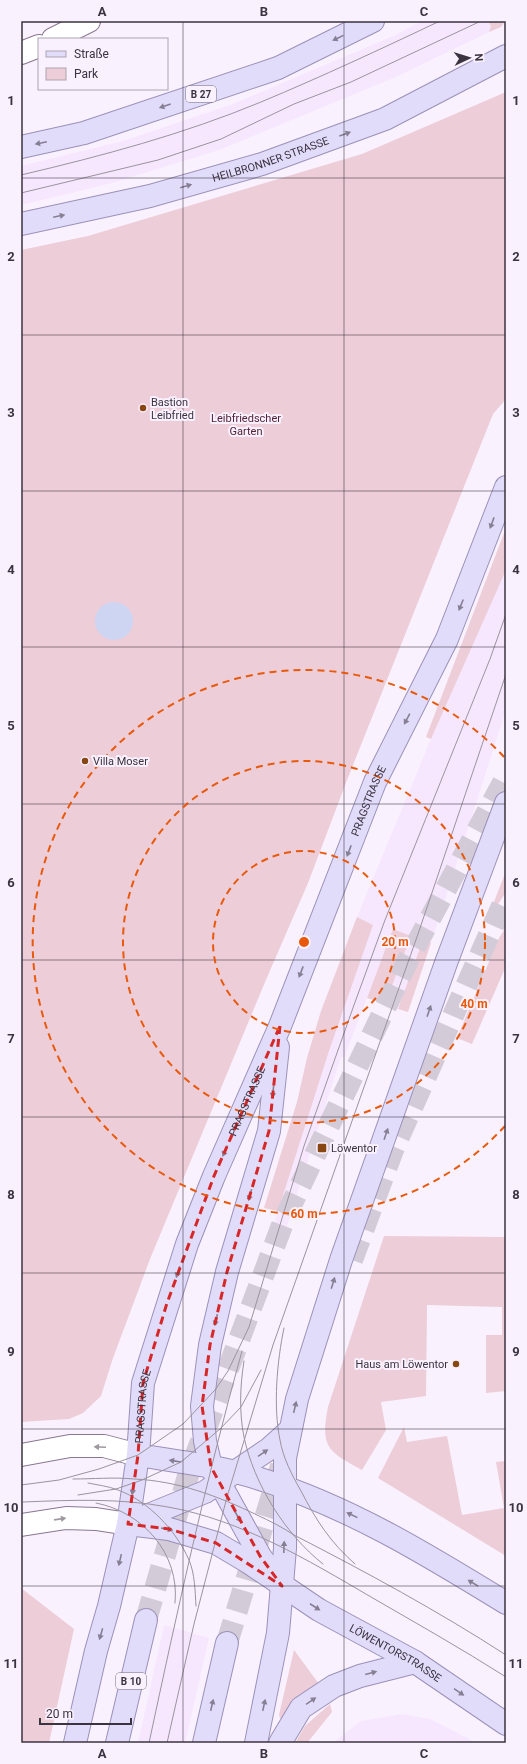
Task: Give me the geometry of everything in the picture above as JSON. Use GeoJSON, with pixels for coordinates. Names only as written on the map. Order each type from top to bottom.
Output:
{"type":"FeatureCollection","features":[{"type":"Feature","properties":{"kind":"main road","name":"B 27"},"geometry":{"type":"LineString","coordinates":[[21,147],[84,133],[278,68],[373,21]]}},
{"type":"Feature","properties":{"kind":"main road","name":"HEILBRONNER STRASSE"},"geometry":{"type":"LineString","coordinates":[[21,224],[150,196],[262,164],[385,119],[506,56]]}},
{"type":"Feature","properties":{"kind":"main road","name":"PRAGSTRASSE"},"geometry":{"type":"LineString","coordinates":[[75,1743],[96,1651],[110,1602],[128,1524],[138,1455],[143,1383],[187,1244],[214,1176],[280,1026],[376,782],[447,639],[505,490]]}},
{"type":"Feature","properties":{"kind":"main road"},"geometry":{"type":"LineString","coordinates":[[256,1743],[274,1657],[282,1586],[285,1458],[289,1431],[297,1398],[341,1260],[446,963],[506,803]]}},
{"type":"Feature","properties":{"kind":"main road"},"geometry":{"type":"LineString","coordinates":[[280,1026],[268,1131],[227,1272],[206,1366],[202,1406],[205,1441],[260,1556],[282,1586]]}},
{"type":"Feature","properties":{"kind":"main road"},"geometry":{"type":"LineString","coordinates":[[128,1524],[205,1492],[222,1474],[269,1449],[289,1431]]}},
{"type":"Feature","properties":{"kind":"main road"},"geometry":{"type":"LineString","coordinates":[[138,1455],[285,1487],[352,1515],[386,1533],[506,1603]]}},
{"type":"Feature","properties":{"kind":"main road","name":"LÖWENTORSTRASSE"},"geometry":{"type":"LineString","coordinates":[[128,1524],[169,1529],[216,1543],[248,1562],[319,1610],[415,1662],[506,1724]]}},
{"type":"Feature","properties":{"kind":"main road","name":"B 10"},"geometry":{"type":"LineString","coordinates":[[117,1743],[146,1620]]}},
{"type":"Feature","properties":{"kind":"main road"},"geometry":{"type":"LineString","coordinates":[[204,1743],[227,1643]]}},
{"type":"Feature","properties":{"kind":"main road"},"geometry":{"type":"LineString","coordinates":[[280,1743],[301,1708],[334,1686],[360,1676],[415,1662]]}},
{"type":"Feature","properties":{"kind":"street"},"geometry":{"type":"LineString","coordinates":[[55,38],[89,21]]}},
{"type":"Feature","properties":{"kind":"street"},"geometry":{"type":"LineString","coordinates":[[21,53],[38,46]]}},
{"type":"Feature","properties":{"kind":"street"},"geometry":{"type":"LineString","coordinates":[[21,1455],[70,1446],[104,1446],[138,1455]]}},
{"type":"Feature","properties":{"kind":"street"},"geometry":{"type":"LineString","coordinates":[[21,1525],[66,1518],[96,1519],[128,1524]]}},
{"type":"Feature","properties":{"kind":"highlighted area"},"geometry":{"type":"Polygon","coordinates":[[[280,1026],[269,1131],[227,1272],[210,1345],[202,1406],[211,1467],[260,1556],[282,1586],[216,1543],[169,1529],[128,1524],[138,1455],[143,1383],[167,1303],[214,1176],[280,1026]]]}},
{"type":"Feature","properties":{"kind":"shaded area"},"geometry":{"type":"Polygon","coordinates":[[[422,21],[488,21],[491,26],[489,32],[396,77],[219,150],[112,183],[21,205],[21,166],[123,141],[233,104],[393,36],[422,21]]]}},
{"type":"Feature","properties":{"kind":"shaded area"},"geometry":{"type":"Polygon","coordinates":[[[506,570],[506,710],[431,943],[423,941],[398,1009],[385,1004],[411,936],[393,929],[344,1058],[341,1057],[282,1241],[271,1238],[278,1211],[329,1051],[373,925],[357,917],[431,739],[506,570]]]}},
{"type":"Feature","properties":{"kind":"shaded area"},"geometry":{"type":"Polygon","coordinates":[[[164,1625],[209,1638],[185,1743],[138,1743],[164,1625]]]}},
{"type":"Feature","properties":{"kind":"shaded area"},"geometry":{"type":"Polygon","coordinates":[[[402,1714],[430,1719],[477,1743],[333,1743],[361,1721],[402,1714]]]}},
{"type":"Feature","properties":{"kind":"green space"},"geometry":{"type":"Polygon","coordinates":[[[488,21],[505,21],[501,27],[489,32],[491,26],[488,21]]]}},
{"type":"Feature","properties":{"kind":"green space","name":"Leibfriedscher Garten"},"geometry":{"type":"Polygon","coordinates":[[[506,92],[506,399],[493,414],[347,780],[308,883],[265,982],[150,1259],[113,1358],[101,1396],[83,1413],[69,1419],[21,1422],[21,250],[88,236],[362,154],[506,92]]]}},
{"type":"Feature","properties":{"kind":"green space"},"geometry":{"type":"Polygon","coordinates":[[[506,528],[506,570],[431,739],[426,737],[506,528]]]}},
{"type":"Feature","properties":{"kind":"green space"},"geometry":{"type":"Polygon","coordinates":[[[506,871],[506,892],[493,912],[490,912],[506,871]]]}},
{"type":"Feature","properties":{"kind":"green space"},"geometry":{"type":"Polygon","coordinates":[[[357,917],[373,925],[329,1051],[278,1211],[264,1208],[297,1102],[307,1058],[321,1011],[357,917]]]}},
{"type":"Feature","properties":{"kind":"green space"},"geometry":{"type":"Polygon","coordinates":[[[506,927],[506,966],[472,1044],[457,1038],[499,938],[506,927]]]}},
{"type":"Feature","properties":{"kind":"green space"},"geometry":{"type":"Polygon","coordinates":[[[393,929],[411,936],[385,1004],[367,998],[393,929]]]}},
{"type":"Feature","properties":{"kind":"green space"},"geometry":{"type":"Polygon","coordinates":[[[423,940],[431,943],[408,1012],[398,1009],[423,940]]]}},
{"type":"Feature","properties":{"kind":"green space"},"geometry":{"type":"Polygon","coordinates":[[[384,1236],[506,1237],[506,1391],[486,1393],[486,1335],[502,1335],[502,1307],[427,1305],[426,1396],[381,1402],[386,1430],[362,1470],[341,1458],[329,1447],[326,1440],[325,1431],[326,1420],[328,1407],[384,1236]]]}},
{"type":"Feature","properties":{"kind":"green space"},"geometry":{"type":"Polygon","coordinates":[[[404,1427],[407,1442],[447,1436],[462,1515],[504,1508],[496,1462],[506,1461],[506,1556],[378,1478],[404,1427]]]}},
{"type":"Feature","properties":{"kind":"green space"},"geometry":{"type":"Polygon","coordinates":[[[21,1588],[74,1629],[49,1743],[21,1743],[21,1588]]]}},
{"type":"Feature","properties":{"kind":"green space"},"geometry":{"type":"Polygon","coordinates":[[[294,1650],[319,1684],[285,1718],[280,1718],[279,1715],[294,1650]]]}},
{"type":"Feature","properties":{"kind":"green space"},"geometry":{"type":"Polygon","coordinates":[[[330,1704],[332,1712],[307,1743],[295,1743],[305,1726],[330,1704]]]}},
{"type":"Feature","properties":{"kind":"water"},"geometry":{"type":"Polygon","coordinates":[[[110,602],[118,602],[125,605],[130,610],[133,621],[130,632],[125,637],[118,640],[110,640],[103,637],[98,632],[95,625],[95,617],[98,610],[103,605],[110,602]]]}},
{"type":"Feature","properties":{"kind":"tunnel"},"geometry":{"type":"LineString","coordinates":[[146,1620],[188,1476],[284,1220],[409,958],[506,777]]}},
{"type":"Feature","properties":{"kind":"tunnel"},"geometry":{"type":"LineString","coordinates":[[352,1260],[393,1150],[506,897]]}},
{"type":"Feature","properties":{"kind":"tunnel"},"geometry":{"type":"LineString","coordinates":[[227,1643],[281,1466]]}},
{"type":"Feature","properties":{"kind":"tram line"},"geometry":{"type":"LineString","coordinates":[[21,175],[142,143],[232,114],[328,73],[440,21]]}},
{"type":"Feature","properties":{"kind":"tram line"},"geometry":{"type":"LineString","coordinates":[[21,193],[158,160],[221,139],[294,104],[351,82],[481,21]]}},
{"type":"Feature","properties":{"kind":"tram line"},"geometry":{"type":"LineString","coordinates":[[21,1485],[59,1480],[99,1469],[138,1455],[183,1424],[215,1390],[228,1371],[249,1327],[304,1146],[385,920],[490,659],[506,614]]}},
{"type":"Feature","properties":{"kind":"tram line"},"geometry":{"type":"LineString","coordinates":[[167,1743],[194,1624],[227,1497],[273,1345],[418,934],[506,674]]}},
{"type":"Feature","properties":{"kind":"tram line"},"geometry":{"type":"LineString","coordinates":[[284,1328],[279,1355],[276,1399],[278,1427],[283,1453],[294,1479],[318,1521],[331,1539],[355,1564]]}},
{"type":"Feature","properties":{"kind":"tram line"},"geometry":{"type":"LineString","coordinates":[[149,1743],[204,1497],[242,1351]]}},
{"type":"Feature","properties":{"kind":"tram line"},"geometry":{"type":"LineString","coordinates":[[244,1361],[241,1389],[241,1418],[244,1437],[255,1472],[263,1490],[284,1523],[309,1552],[323,1564]]}},
{"type":"Feature","properties":{"kind":"tram line"},"geometry":{"type":"LineString","coordinates":[[78,1495],[116,1489],[142,1480],[181,1462],[220,1429],[241,1407],[261,1370]]}},
{"type":"Feature","properties":{"kind":"tram line"},"geometry":{"type":"LineString","coordinates":[[73,1479],[119,1478],[150,1480],[182,1486],[228,1502],[285,1529],[428,1607],[506,1655]]}},
{"type":"Feature","properties":{"kind":"tram line"},"geometry":{"type":"LineString","coordinates":[[88,1483],[118,1490],[140,1501],[169,1528],[177,1538],[191,1565],[196,1606]]}},
{"type":"Feature","properties":{"kind":"tram line"},"geometry":{"type":"LineString","coordinates":[[23,1502],[78,1500],[132,1502],[168,1507],[222,1521],[248,1531],[323,1569],[473,1656],[506,1677]]}},
{"type":"Feature","properties":{"kind":"tram line"},"geometry":{"type":"LineString","coordinates":[[96,1503],[113,1508],[129,1516],[143,1526],[155,1538],[165,1552],[171,1568],[175,1585],[175,1603]]}},
{"type":"Feature","properties":{"kind":"place","name":"Bastion Leibfried"},"geometry":{"type":"Point","coordinates":[143,408]}},
{"type":"Feature","properties":{"kind":"place","name":"Villa Moser"},"geometry":{"type":"Point","coordinates":[85,761]}},
{"type":"Feature","properties":{"kind":"place","name":"Löwentor"},"geometry":{"type":"Point","coordinates":[322,1148]}},
{"type":"Feature","properties":{"kind":"place","name":"Haus am Löwentor"},"geometry":{"type":"Point","coordinates":[456,1364]}}]}
